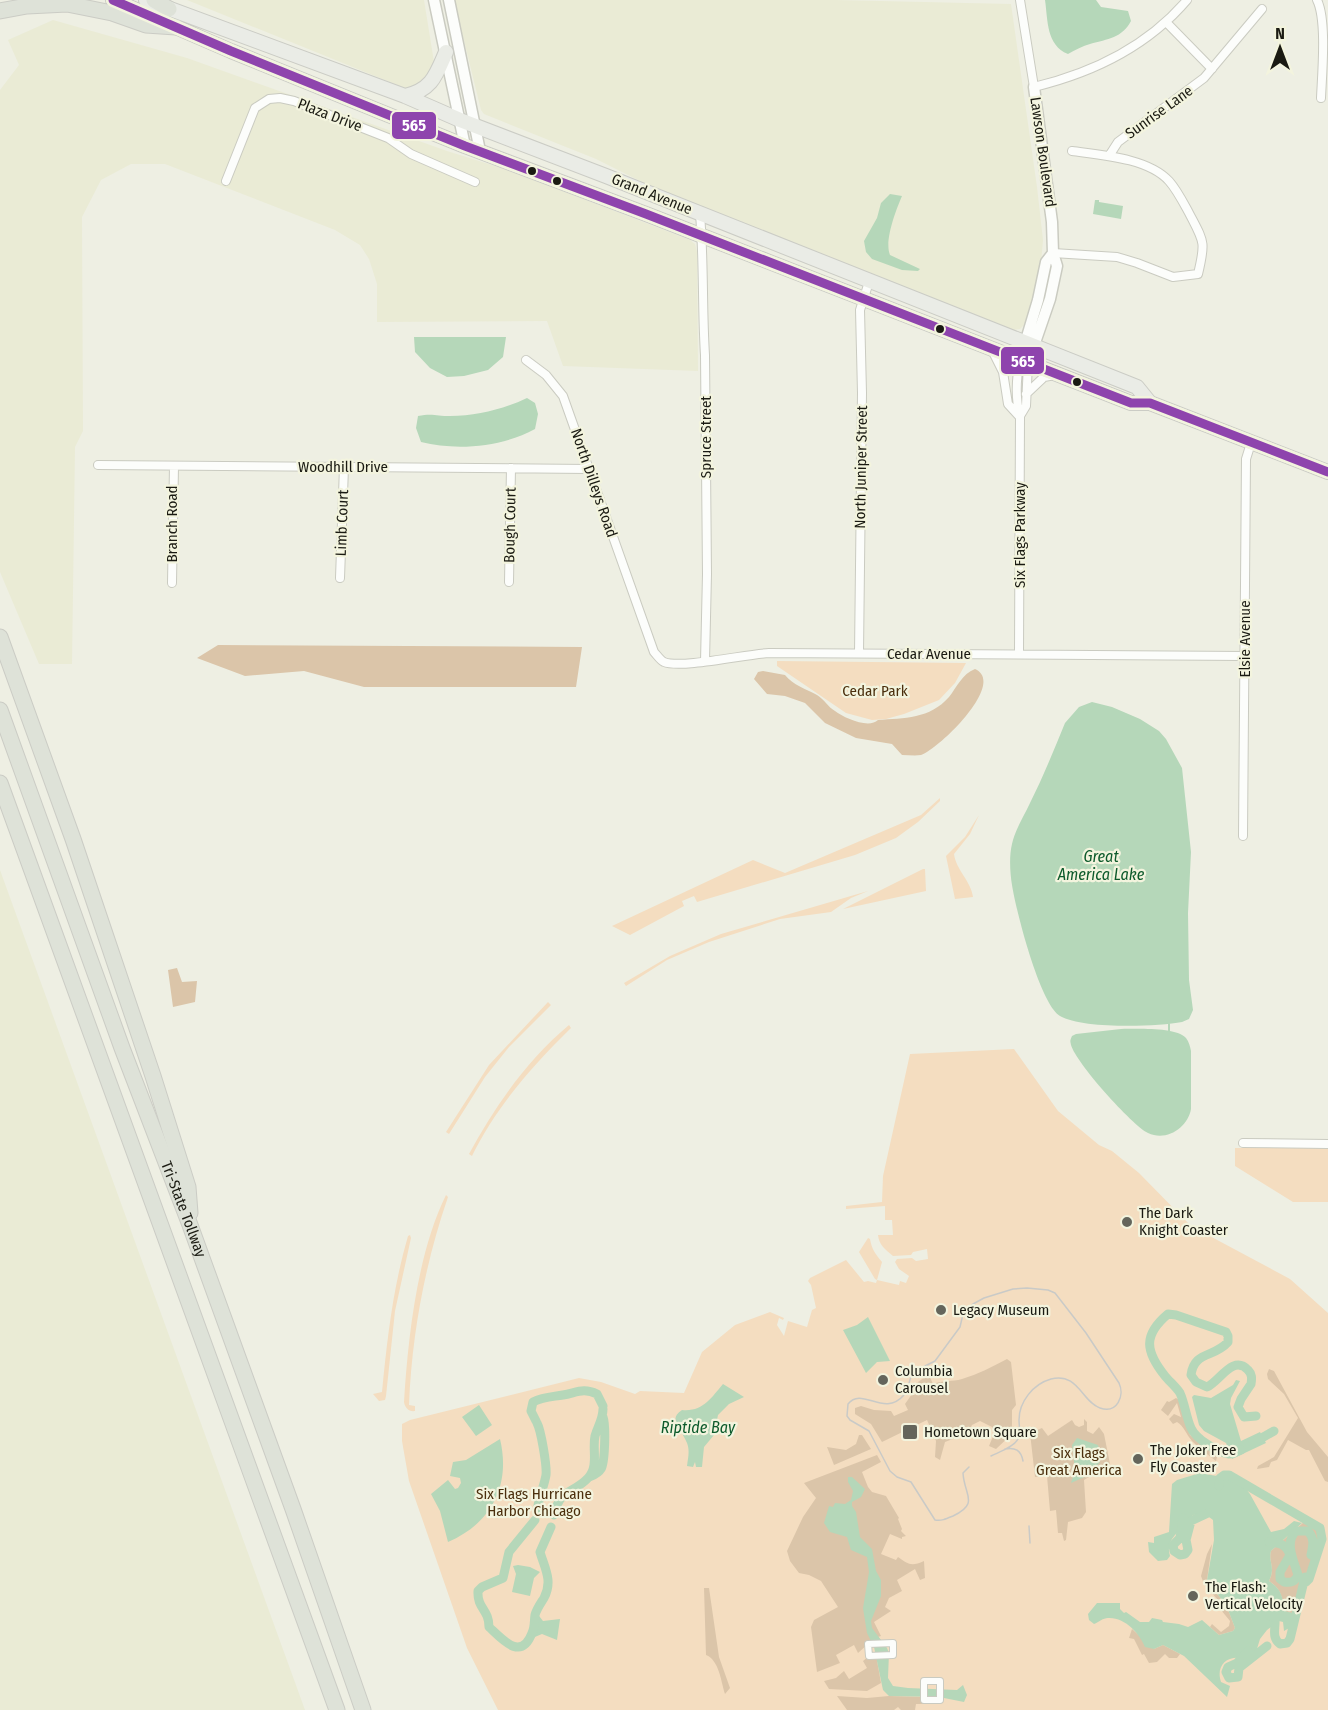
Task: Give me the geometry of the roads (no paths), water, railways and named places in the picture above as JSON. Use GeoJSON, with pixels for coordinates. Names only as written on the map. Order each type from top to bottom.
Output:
{"type":"FeatureCollection","features":[{"type":"Feature","properties":{"kind":"highway"},"geometry":{"type":"LineString","coordinates":[[154,0],[169,9]]}},
{"type":"Feature","properties":{"kind":"highway"},"geometry":{"type":"LineString","coordinates":[[0,11],[27,6],[67,4],[112,13],[146,25],[176,27]]}},
{"type":"Feature","properties":{"kind":"highway"},"geometry":{"type":"LineString","coordinates":[[0,637],[76,850],[164,1109],[189,1187],[190,1225]]}},
{"type":"Feature","properties":{"kind":"highway","name":"Tri-State Tollway"},"geometry":{"type":"LineString","coordinates":[[0,710],[122,1048],[190,1225],[363,1710]]}},
{"type":"Feature","properties":{"kind":"highway","name":"Tri-State Tollway"},"geometry":{"type":"LineString","coordinates":[[0,783],[337,1710]]}},
{"type":"Feature","properties":{"kind":"main road","name":"Grand Avenue"},"geometry":{"type":"LineString","coordinates":[[113,0],[465,146],[1131,403],[1150,403],[1328,472]]}},
{"type":"Feature","properties":{"kind":"main road","name":"Grand Avenue"},"geometry":{"type":"LineString","coordinates":[[146,0],[405,96],[475,126],[1137,387],[1150,403]]}},
{"type":"Feature","properties":{"kind":"main road"},"geometry":{"type":"LineString","coordinates":[[405,96],[416,93],[431,83],[446,52]]}},
{"type":"Feature","properties":{"kind":"street"},"geometry":{"type":"LineString","coordinates":[[434,0],[465,146]]}},
{"type":"Feature","properties":{"kind":"street"},"geometry":{"type":"LineString","coordinates":[[449,0],[480,151]]}},
{"type":"Feature","properties":{"kind":"street"},"geometry":{"type":"LineString","coordinates":[[1020,0],[1034,87]]}},
{"type":"Feature","properties":{"kind":"street","name":"Lawson Boulevard"},"geometry":{"type":"LineString","coordinates":[[1024,362],[1029,344],[1050,299],[1057,266],[1053,253],[1052,222],[1034,87],[1094,68],[1131,48],[1166,22],[1187,0]]}},
{"type":"Feature","properties":{"kind":"street"},"geometry":{"type":"LineString","coordinates":[[1317,0],[1322,22],[1321,98]]}},
{"type":"Feature","properties":{"kind":"street","name":"Sunrise Lane"},"geometry":{"type":"LineString","coordinates":[[1108,156],[1118,142],[1197,84],[1262,9]]}},
{"type":"Feature","properties":{"kind":"street"},"geometry":{"type":"LineString","coordinates":[[1166,22],[1212,69]]}},
{"type":"Feature","properties":{"kind":"street","name":"Plaza Drive"},"geometry":{"type":"LineString","coordinates":[[226,181],[255,108],[265,100],[273,98],[294,101],[388,138],[411,154],[475,182]]}},
{"type":"Feature","properties":{"kind":"street"},"geometry":{"type":"LineString","coordinates":[[1053,253],[1117,257],[1137,262],[1173,277],[1198,274],[1204,249],[1203,242],[1183,202],[1170,181],[1164,176],[1139,163],[1072,151]]}},
{"type":"Feature","properties":{"kind":"street","name":"Spruce Street"},"geometry":{"type":"LineString","coordinates":[[700,214],[705,366],[705,661]]}},
{"type":"Feature","properties":{"kind":"street","name":"North Juniper Street"},"geometry":{"type":"LineString","coordinates":[[859,653],[862,393],[860,310],[869,282]]}},
{"type":"Feature","properties":{"kind":"street","name":"Six Flags Parkway"},"geometry":{"type":"LineString","coordinates":[[991,348],[1003,372],[1008,404],[1020,416]]}},
{"type":"Feature","properties":{"kind":"street","name":"North Dilleys Road"},"geometry":{"type":"LineString","coordinates":[[526,360],[546,375],[563,396],[642,619]]}},
{"type":"Feature","properties":{"kind":"street","name":"Six Flags Parkway"},"geometry":{"type":"LineString","coordinates":[[1020,416],[1026,406],[1024,362]]}},
{"type":"Feature","properties":{"kind":"street","name":"Six Flags Parkway"},"geometry":{"type":"LineString","coordinates":[[1019,654],[1020,416],[1016,393],[1017,375],[1024,362]]}},
{"type":"Feature","properties":{"kind":"street"},"geometry":{"type":"LineString","coordinates":[[1026,394],[1044,377],[1059,375]]}},
{"type":"Feature","properties":{"kind":"street","name":"Elsie Avenue"},"geometry":{"type":"LineString","coordinates":[[1243,836],[1246,459],[1251,443]]}},
{"type":"Feature","properties":{"kind":"street","name":"Woodhill Drive"},"geometry":{"type":"LineString","coordinates":[[98,465],[589,469]]}},
{"type":"Feature","properties":{"kind":"street","name":"Branch Road"},"geometry":{"type":"LineString","coordinates":[[172,582],[174,466]]}},
{"type":"Feature","properties":{"kind":"street","name":"Limb Court"},"geometry":{"type":"LineString","coordinates":[[340,578],[344,467]]}},
{"type":"Feature","properties":{"kind":"street","name":"Bough Court"},"geometry":{"type":"LineString","coordinates":[[509,582],[510,468]]}},
{"type":"Feature","properties":{"kind":"street","name":"Cedar Avenue"},"geometry":{"type":"LineString","coordinates":[[642,619],[654,652],[664,662],[673,663],[769,653],[1245,656]]}},
{"type":"Feature","properties":{"kind":"street"},"geometry":{"type":"LineString","coordinates":[[1243,1143],[1328,1144]]}},
{"type":"Feature","properties":{"kind":"water"},"geometry":{"type":"Polygon","coordinates":[[[1045,0],[1096,0],[1101,7],[1128,11],[1131,21],[1119,34],[1068,54],[1056,45],[1049,31],[1045,0]]]}},
{"type":"Feature","properties":{"kind":"water"},"geometry":{"type":"Polygon","coordinates":[[[890,194],[902,196],[888,242],[890,255],[920,269],[918,271],[902,270],[872,259],[866,252],[864,241],[877,218],[881,203],[890,194]]]}},
{"type":"Feature","properties":{"kind":"water"},"geometry":{"type":"Polygon","coordinates":[[[1095,200],[1123,206],[1121,219],[1093,214],[1095,200]]]}},
{"type":"Feature","properties":{"kind":"water"},"geometry":{"type":"Polygon","coordinates":[[[414,337],[506,337],[503,357],[488,370],[464,376],[447,377],[430,368],[415,352],[414,337]]]}},
{"type":"Feature","properties":{"kind":"water"},"geometry":{"type":"Polygon","coordinates":[[[527,398],[535,403],[538,414],[535,429],[508,440],[479,446],[435,445],[421,442],[416,428],[418,416],[460,416],[480,413],[500,409],[527,398]]]}},
{"type":"Feature","properties":{"kind":"water","name":"Great America Lake"},"geometry":{"type":"Polygon","coordinates":[[[1092,702],[1112,707],[1140,719],[1159,731],[1182,768],[1191,852],[1188,913],[1189,980],[1193,1010],[1189,1019],[1182,1022],[1138,1026],[1101,1025],[1060,1016],[1052,1008],[1037,976],[1024,935],[1014,898],[1011,875],[1010,854],[1013,839],[1065,723],[1079,707],[1092,702]]]}},
{"type":"Feature","properties":{"kind":"water"},"geometry":{"type":"Polygon","coordinates":[[[1121,1029],[1165,1030],[1181,1034],[1188,1041],[1191,1051],[1191,1109],[1186,1122],[1176,1131],[1162,1136],[1148,1133],[1140,1128],[1093,1079],[1071,1045],[1070,1040],[1076,1034],[1121,1029]]]}},
{"type":"Feature","properties":{"kind":"water"},"geometry":{"type":"Polygon","coordinates":[[[868,1317],[890,1361],[877,1362],[866,1373],[843,1330],[857,1325],[868,1317]]]}},
{"type":"Feature","properties":{"kind":"water"},"geometry":{"type":"Polygon","coordinates":[[[1236,1380],[1240,1381],[1230,1404],[1241,1441],[1260,1432],[1266,1443],[1232,1459],[1226,1443],[1204,1431],[1199,1425],[1192,1397],[1194,1395],[1211,1398],[1233,1385],[1236,1380]]]}},
{"type":"Feature","properties":{"kind":"water","name":"Riptide Bay"},"geometry":{"type":"Polygon","coordinates":[[[723,1384],[744,1397],[729,1404],[718,1415],[714,1435],[704,1447],[702,1467],[696,1467],[695,1462],[693,1467],[687,1466],[688,1446],[676,1417],[682,1410],[696,1409],[706,1403],[723,1384]]]}},
{"type":"Feature","properties":{"kind":"water"},"geometry":{"type":"Polygon","coordinates":[[[479,1405],[492,1425],[476,1436],[462,1417],[479,1405]]]}},
{"type":"Feature","properties":{"kind":"water"},"geometry":{"type":"Polygon","coordinates":[[[1077,1438],[1098,1445],[1100,1462],[1089,1475],[1071,1483],[1075,1470],[1072,1445],[1077,1438]]]}},
{"type":"Feature","properties":{"kind":"water"},"geometry":{"type":"Polygon","coordinates":[[[500,1439],[503,1472],[495,1501],[476,1524],[448,1542],[440,1511],[431,1494],[448,1480],[455,1489],[458,1488],[461,1483],[460,1478],[450,1476],[453,1462],[466,1460],[500,1439]]]}},
{"type":"Feature","properties":{"kind":"water"},"geometry":{"type":"Polygon","coordinates":[[[1200,1473],[1239,1480],[1250,1494],[1271,1532],[1284,1529],[1294,1521],[1302,1523],[1271,1551],[1270,1555],[1272,1572],[1269,1581],[1279,1591],[1285,1611],[1299,1615],[1296,1624],[1284,1631],[1283,1622],[1279,1621],[1260,1639],[1256,1652],[1240,1663],[1241,1658],[1235,1658],[1223,1664],[1220,1677],[1221,1682],[1230,1686],[1227,1697],[1184,1656],[1163,1645],[1154,1649],[1145,1647],[1140,1637],[1126,1623],[1108,1618],[1094,1624],[1089,1620],[1088,1614],[1097,1603],[1120,1603],[1120,1609],[1124,1613],[1126,1612],[1140,1622],[1149,1622],[1152,1618],[1188,1627],[1202,1620],[1219,1635],[1233,1631],[1235,1628],[1227,1607],[1207,1580],[1214,1540],[1213,1520],[1205,1514],[1193,1515],[1172,1539],[1169,1549],[1170,1556],[1167,1560],[1158,1561],[1149,1552],[1148,1542],[1154,1543],[1154,1537],[1169,1532],[1172,1484],[1177,1480],[1200,1473]]]}},
{"type":"Feature","properties":{"kind":"water"},"geometry":{"type":"Polygon","coordinates":[[[848,1477],[852,1477],[865,1489],[861,1497],[852,1502],[852,1506],[856,1512],[860,1537],[872,1549],[876,1571],[881,1580],[881,1596],[871,1621],[872,1628],[889,1653],[888,1678],[893,1686],[908,1688],[957,1690],[963,1685],[967,1695],[964,1702],[939,1697],[889,1696],[883,1690],[874,1647],[867,1633],[863,1608],[869,1572],[867,1557],[851,1550],[847,1537],[830,1532],[824,1523],[829,1506],[833,1507],[835,1503],[845,1504],[851,1500],[853,1491],[848,1477]]]}},
{"type":"Feature","properties":{"kind":"water"},"geometry":{"type":"Polygon","coordinates":[[[518,1565],[540,1572],[534,1578],[530,1596],[512,1592],[516,1574],[513,1566],[518,1565]]]}},
{"type":"Feature","properties":{"kind":"water"},"geometry":{"type":"Polygon","coordinates":[[[536,1612],[543,1621],[560,1619],[557,1640],[542,1634],[530,1639],[534,1630],[536,1612]]]}},
{"type":"Feature","properties":{"kind":"waterway"},"geometry":{"type":"LineString","coordinates":[[1169,1024],[1169,1031]]}},
{"type":"Feature","properties":{"kind":"waterway"},"geometry":{"type":"LineString","coordinates":[[1241,1450],[1232,1454],[1224,1453],[1197,1436],[1189,1424],[1180,1393],[1158,1367],[1151,1351],[1151,1336],[1154,1329],[1168,1314],[1226,1332],[1228,1342],[1217,1351],[1200,1358],[1193,1367],[1191,1375],[1196,1382],[1207,1387],[1227,1370],[1237,1365],[1242,1366],[1250,1373],[1251,1384],[1238,1407],[1244,1417],[1256,1416]]}},
{"type":"Feature","properties":{"kind":"waterway"},"geometry":{"type":"LineString","coordinates":[[536,1421],[531,1411],[533,1402],[544,1398],[588,1391],[597,1394],[603,1406]]}},
{"type":"Feature","properties":{"kind":"waterway"},"geometry":{"type":"LineString","coordinates":[[554,1515],[563,1496],[582,1483],[591,1473],[594,1463],[594,1441],[603,1409]]}},
{"type":"Feature","properties":{"kind":"waterway"},"geometry":{"type":"LineString","coordinates":[[589,1477],[599,1472],[602,1465],[605,1435],[603,1417]]}},
{"type":"Feature","properties":{"kind":"waterway"},"geometry":{"type":"LineString","coordinates":[[537,1423],[546,1470],[537,1512]]}},
{"type":"Feature","properties":{"kind":"waterway"},"geometry":{"type":"LineString","coordinates":[[1253,1443],[1274,1431]]}},
{"type":"Feature","properties":{"kind":"waterway"},"geometry":{"type":"LineString","coordinates":[[1219,1486],[1220,1478],[1229,1475],[1320,1528],[1322,1539],[1306,1582]]}},
{"type":"Feature","properties":{"kind":"waterway"},"geometry":{"type":"LineString","coordinates":[[1183,1518],[1180,1538],[1173,1545],[1174,1551],[1180,1555],[1185,1554],[1188,1550],[1186,1540],[1191,1521],[1208,1513]]}},
{"type":"Feature","properties":{"kind":"waterway"},"geometry":{"type":"LineString","coordinates":[[535,1520],[509,1552],[503,1578],[478,1591],[479,1602],[487,1616],[489,1627],[505,1642],[517,1647],[528,1642],[534,1628],[536,1612],[547,1592],[547,1575],[540,1552],[551,1527]]}},
{"type":"Feature","properties":{"kind":"waterway"},"geometry":{"type":"LineString","coordinates":[[1269,1542],[1287,1548],[1290,1555],[1280,1572],[1280,1579],[1284,1582],[1292,1582],[1298,1575],[1290,1546],[1292,1535],[1296,1531],[1308,1531],[1312,1537],[1311,1555]]}},
{"type":"Feature","properties":{"kind":"waterway"},"geometry":{"type":"LineString","coordinates":[[1270,1616],[1275,1618],[1277,1641],[1280,1644],[1287,1643],[1290,1639],[1305,1577]]}},
{"type":"Feature","properties":{"kind":"waterway"},"geometry":{"type":"LineString","coordinates":[[1248,1651],[1237,1663],[1228,1667],[1226,1672],[1229,1678],[1238,1677],[1239,1668],[1267,1646]]}},
{"type":"Feature","properties":{"kind":"tram line"},"geometry":{"type":"LineString","coordinates":[[969,1467],[963,1473],[968,1498],[966,1507],[951,1517],[935,1520],[911,1482],[897,1477],[890,1471],[869,1431],[850,1420],[847,1416],[848,1404],[860,1398],[889,1404],[904,1395],[913,1372],[935,1361],[960,1327],[963,1314],[973,1304],[1013,1289],[1048,1290],[1055,1293],[1086,1333],[1119,1383],[1120,1398],[1115,1406],[1100,1408],[1068,1380],[1060,1378],[1044,1381],[1024,1400],[1016,1442],[991,1456]]}},
{"type":"Feature","properties":{"kind":"tram line"},"geometry":{"type":"LineString","coordinates":[[1005,1449],[1017,1450],[1023,1461]]}},
{"type":"Feature","properties":{"kind":"tram line"},"geometry":{"type":"LineString","coordinates":[[1029,1526],[1030,1543]]}},
{"type":"Feature","properties":{"kind":"place","name":"The Dark Knight Coaster"},"geometry":{"type":"Point","coordinates":[1127,1222]}},
{"type":"Feature","properties":{"kind":"place","name":"Legacy Museum"},"geometry":{"type":"Point","coordinates":[941,1310]}},
{"type":"Feature","properties":{"kind":"place","name":"Columbia Carousel"},"geometry":{"type":"Point","coordinates":[883,1380]}},
{"type":"Feature","properties":{"kind":"place","name":"Hometown Square"},"geometry":{"type":"Point","coordinates":[910,1432]}},
{"type":"Feature","properties":{"kind":"place","name":"The Joker Free Fly Coaster"},"geometry":{"type":"Point","coordinates":[1138,1459]}},
{"type":"Feature","properties":{"kind":"place","name":"The Flash: Vertical Velocity"},"geometry":{"type":"Point","coordinates":[1193,1596]}},
{"type":"Feature","properties":{"kind":"park label","name":"Cedar Park"},"geometry":{"type":"Point","coordinates":[875,691]}},
{"type":"Feature","properties":{"kind":"park label","name":"Six Flags Great America"},"geometry":{"type":"Point","coordinates":[1079,1462]}},
{"type":"Feature","properties":{"kind":"park label","name":"Six Flags Hurricane Harbor Chicago"},"geometry":{"type":"Point","coordinates":[534,1502]}}]}
